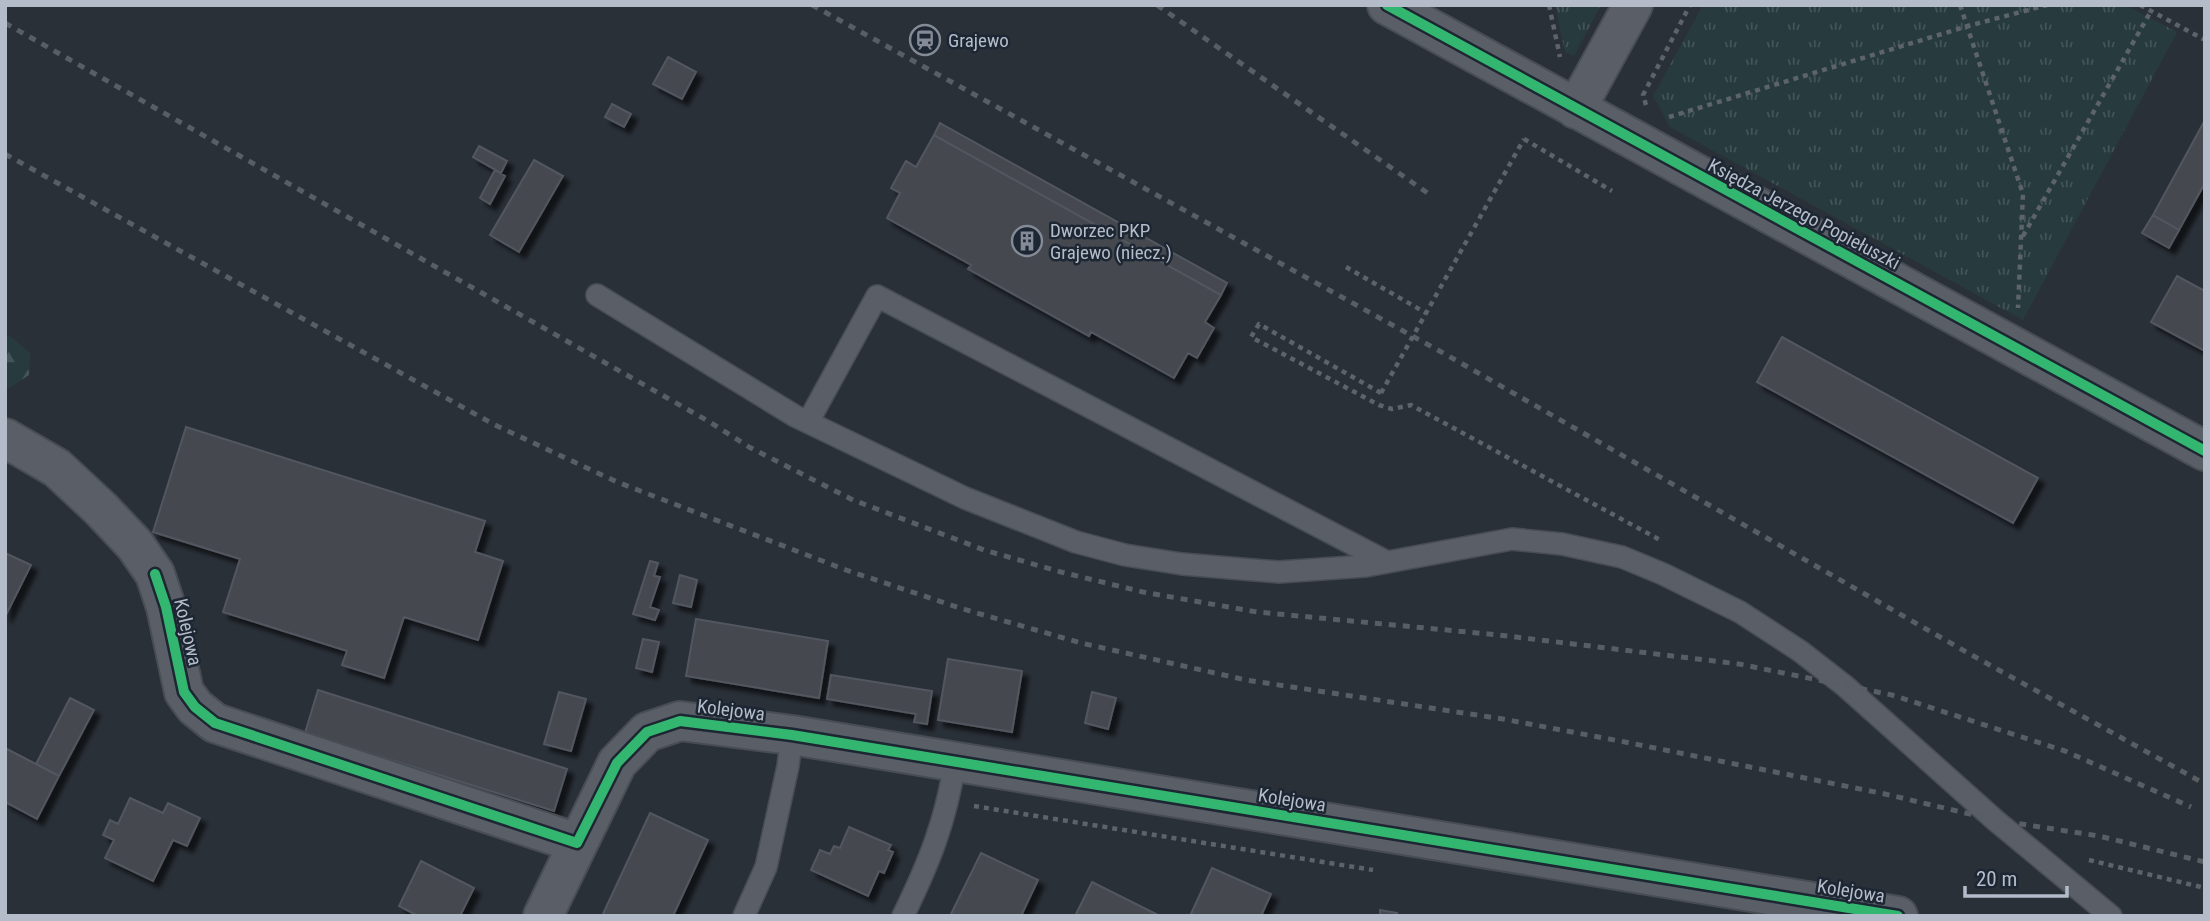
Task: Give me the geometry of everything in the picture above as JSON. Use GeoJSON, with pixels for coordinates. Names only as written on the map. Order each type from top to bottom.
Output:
{"type":"FeatureCollection","features":[{"type":"Feature","properties":{"kind":"street","name":"Księdza Jerzego Popiełuszki"},"geometry":{"type":"LineString","coordinates":[[1387,5],[2205,452]]}},
{"type":"Feature","properties":{"kind":"street"},"geometry":{"type":"LineString","coordinates":[[1576,108],[1633,5]]}},
{"type":"Feature","properties":{"kind":"street","name":"Kolejowa"},"geometry":{"type":"LineString","coordinates":[[5,438],[57,468],[135,545],[155,574],[166,607],[184,692],[195,707],[215,723],[577,844],[617,763],[647,732],[680,721],[792,735],[1838,912],[1898,916]]}},
{"type":"Feature","properties":{"kind":"street"},"geometry":{"type":"LineString","coordinates":[[543,916],[577,844]]}},
{"type":"Feature","properties":{"kind":"lane"},"geometry":{"type":"LineString","coordinates":[[597,295],[808,422],[965,498],[1076,542],[1125,555],[1182,564],[1279,572],[1366,566],[1512,539],[1562,544],[1610,555],[1663,574],[1740,612],[1800,651],[1845,686],[1995,820],[2111,916]]}},
{"type":"Feature","properties":{"kind":"lane"},"geometry":{"type":"LineString","coordinates":[[808,422],[877,296],[1387,562]]}},
{"type":"Feature","properties":{"kind":"lane"},"geometry":{"type":"LineString","coordinates":[[744,916],[766,867],[792,735]]}},
{"type":"Feature","properties":{"kind":"lane"},"geometry":{"type":"LineString","coordinates":[[903,916],[927,867],[948,802],[955,762]]}},
{"type":"Feature","properties":{"kind":"path"},"geometry":{"type":"LineString","coordinates":[[1648,113],[1643,95],[1690,5]]}},
{"type":"Feature","properties":{"kind":"path"},"geometry":{"type":"LineString","coordinates":[[1960,5],[2023,194],[2018,312]]}},
{"type":"Feature","properties":{"kind":"path"},"geometry":{"type":"LineString","coordinates":[[1664,119],[1968,26],[2047,5]]}},
{"type":"Feature","properties":{"kind":"path"},"geometry":{"type":"LineString","coordinates":[[2140,5],[2205,40]]}},
{"type":"Feature","properties":{"kind":"path"},"geometry":{"type":"LineString","coordinates":[[2021,238],[2151,11]]}},
{"type":"Feature","properties":{"kind":"path"},"geometry":{"type":"LineString","coordinates":[[1300,346],[1381,393],[1524,139],[1612,191]]}},
{"type":"Feature","properties":{"kind":"path"},"geometry":{"type":"LineString","coordinates":[[1346,267],[1426,313]]}},
{"type":"Feature","properties":{"kind":"path"},"geometry":{"type":"LineString","coordinates":[[948,802],[1384,872]]}},
{"type":"Feature","properties":{"kind":"green space"},"geometry":{"type":"Polygon","coordinates":[[[1555,5],[1601,5],[1574,56],[1565,52],[1555,5]]]}},
{"type":"Feature","properties":{"kind":"green space"},"geometry":{"type":"Polygon","coordinates":[[[1703,5],[2125,5],[2177,32],[2023,320],[1670,127],[1653,96],[1703,5]]]}},
{"type":"Feature","properties":{"kind":"green space"},"geometry":{"type":"Polygon","coordinates":[[[5,336],[10,336],[30,353],[29,375],[5,388],[5,336]]]}},
{"type":"Feature","properties":{"kind":"building"},"geometry":{"type":"Polygon","coordinates":[[[668,57],[696,72],[682,99],[653,84],[668,57]]]}},
{"type":"Feature","properties":{"kind":"building"},"geometry":{"type":"Polygon","coordinates":[[[612,104],[631,114],[624,127],[605,117],[612,104]]]}},
{"type":"Feature","properties":{"kind":"building"},"geometry":{"type":"Polygon","coordinates":[[[2205,120],[2205,183],[2179,230],[2153,215],[2205,120]]]}},
{"type":"Feature","properties":{"kind":"building"},"geometry":{"type":"Polygon","coordinates":[[[940,123],[1227,283],[1221,295],[934,135],[940,123]]]}},
{"type":"Feature","properties":{"kind":"building","name":"Dworzec PKP Grajewo (niecz.)"},"geometry":{"type":"Polygon","coordinates":[[[934,135],[1221,295],[1205,322],[1214,328],[1197,358],[1188,353],[1174,378],[1091,332],[1089,336],[968,269],[971,265],[887,218],[900,193],[891,188],[906,161],[916,167],[934,135]]]}},
{"type":"Feature","properties":{"kind":"building"},"geometry":{"type":"Polygon","coordinates":[[[479,146],[507,161],[501,173],[473,157],[479,146]]]}},
{"type":"Feature","properties":{"kind":"building"},"geometry":{"type":"Polygon","coordinates":[[[534,160],[563,176],[519,252],[490,235],[534,160]]]}},
{"type":"Feature","properties":{"kind":"building"},"geometry":{"type":"Polygon","coordinates":[[[495,170],[505,176],[490,204],[480,198],[495,170]]]}},
{"type":"Feature","properties":{"kind":"building"},"geometry":{"type":"Polygon","coordinates":[[[2153,215],[2179,230],[2169,248],[2142,233],[2153,215]]]}},
{"type":"Feature","properties":{"kind":"building"},"geometry":{"type":"Polygon","coordinates":[[[2177,276],[2205,291],[2205,351],[2151,322],[2177,276]]]}},
{"type":"Feature","properties":{"kind":"building"},"geometry":{"type":"Polygon","coordinates":[[[1782,337],[2038,478],[2013,523],[1757,382],[1782,337]]]}},
{"type":"Feature","properties":{"kind":"building"},"geometry":{"type":"Polygon","coordinates":[[[186,427],[485,521],[475,552],[503,561],[478,640],[404,617],[384,678],[342,665],[347,651],[223,612],[240,559],[153,532],[186,427]]]}},
{"type":"Feature","properties":{"kind":"building"},"geometry":{"type":"Polygon","coordinates":[[[5,553],[31,565],[5,617],[5,553]]]}},
{"type":"Feature","properties":{"kind":"building"},"geometry":{"type":"Polygon","coordinates":[[[650,561],[658,563],[654,576],[660,577],[650,607],[659,610],[655,620],[633,614],[650,561]]]}},
{"type":"Feature","properties":{"kind":"building"},"geometry":{"type":"Polygon","coordinates":[[[680,575],[697,580],[691,607],[673,603],[680,575]]]}},
{"type":"Feature","properties":{"kind":"building"},"geometry":{"type":"Polygon","coordinates":[[[696,619],[828,641],[819,698],[686,676],[696,619]]]}},
{"type":"Feature","properties":{"kind":"building"},"geometry":{"type":"Polygon","coordinates":[[[643,639],[659,642],[652,672],[636,668],[643,639]]]}},
{"type":"Feature","properties":{"kind":"building"},"geometry":{"type":"Polygon","coordinates":[[[948,659],[1022,671],[1012,732],[938,720],[948,659]]]}},
{"type":"Feature","properties":{"kind":"building"},"geometry":{"type":"Polygon","coordinates":[[[831,675],[932,691],[927,724],[914,722],[916,714],[827,699],[831,675]]]}},
{"type":"Feature","properties":{"kind":"building"},"geometry":{"type":"Polygon","coordinates":[[[318,690],[567,769],[554,811],[305,733],[318,690]]]}},
{"type":"Feature","properties":{"kind":"building"},"geometry":{"type":"Polygon","coordinates":[[[559,692],[586,699],[571,751],[544,744],[559,692]]]}},
{"type":"Feature","properties":{"kind":"building"},"geometry":{"type":"Polygon","coordinates":[[[1092,692],[1116,698],[1108,729],[1085,723],[1092,692]]]}},
{"type":"Feature","properties":{"kind":"building"},"geometry":{"type":"Polygon","coordinates":[[[70,698],[94,710],[59,776],[36,764],[70,698]]]}},
{"type":"Feature","properties":{"kind":"building"},"geometry":{"type":"Polygon","coordinates":[[[5,748],[59,776],[37,819],[5,802],[5,748]]]}},
{"type":"Feature","properties":{"kind":"building"},"geometry":{"type":"Polygon","coordinates":[[[130,798],[163,813],[168,803],[200,818],[187,846],[173,840],[153,881],[105,858],[114,840],[103,835],[110,820],[118,824],[130,798]]]}},
{"type":"Feature","properties":{"kind":"building"},"geometry":{"type":"Polygon","coordinates":[[[650,813],[708,840],[673,916],[602,916],[650,813]]]}},
{"type":"Feature","properties":{"kind":"building"},"geometry":{"type":"Polygon","coordinates":[[[849,827],[891,845],[888,850],[893,852],[884,873],[879,871],[868,896],[811,870],[820,850],[830,854],[834,846],[840,848],[849,827]]]}},
{"type":"Feature","properties":{"kind":"building"},"geometry":{"type":"Polygon","coordinates":[[[981,853],[1038,880],[1021,916],[950,916],[981,853]]]}},
{"type":"Feature","properties":{"kind":"building"},"geometry":{"type":"Polygon","coordinates":[[[421,861],[474,888],[460,916],[418,916],[399,906],[421,861]]]}},
{"type":"Feature","properties":{"kind":"building"},"geometry":{"type":"Polygon","coordinates":[[[1212,868],[1271,894],[1261,916],[1190,916],[1212,868]]]}},
{"type":"Feature","properties":{"kind":"building"},"geometry":{"type":"Polygon","coordinates":[[[1092,882],[1160,916],[1075,916],[1092,882]]]}},
{"type":"Feature","properties":{"kind":"building"},"geometry":{"type":"Polygon","coordinates":[[[1380,910],[1397,913],[1396,916],[1380,916],[1380,910]]]}},
{"type":"Feature","properties":{"kind":"railway"},"geometry":{"type":"LineString","coordinates":[[812,5],[1445,354],[1968,653],[2205,784]]}},
{"type":"Feature","properties":{"kind":"railway"},"geometry":{"type":"LineString","coordinates":[[1157,5],[1429,194]]}},
{"type":"Feature","properties":{"kind":"railway"},"geometry":{"type":"LineString","coordinates":[[5,23],[708,421],[749,447],[853,500],[984,550],[1143,592],[1257,612],[1499,635],[1739,664],[1892,695],[2065,751],[2191,807]]}},
{"type":"Feature","properties":{"kind":"railway"},"geometry":{"type":"LineString","coordinates":[[5,154],[495,425],[617,482],[846,570],[963,609],[1081,643],[1246,680],[1503,719],[1625,742],[1885,794],[1995,820],[2099,836],[2205,862]]}},
{"type":"Feature","properties":{"kind":"cycle path"},"geometry":{"type":"LineString","coordinates":[[1387,5],[2205,451]]}},
{"type":"Feature","properties":{"kind":"cycle path"},"geometry":{"type":"LineString","coordinates":[[155,574],[166,607],[184,692],[195,707],[215,723],[577,843],[617,763],[647,732],[680,721],[792,735],[1898,916]]}},
{"type":"Feature","properties":{"kind":"place","name":"Grajewo"},"geometry":{"type":"Point","coordinates":[925,40]}},
{"type":"Feature","properties":{"kind":"place","name":"Dworzec PKP Grajewo (niecz.)"},"geometry":{"type":"Point","coordinates":[1027,241]}}]}
